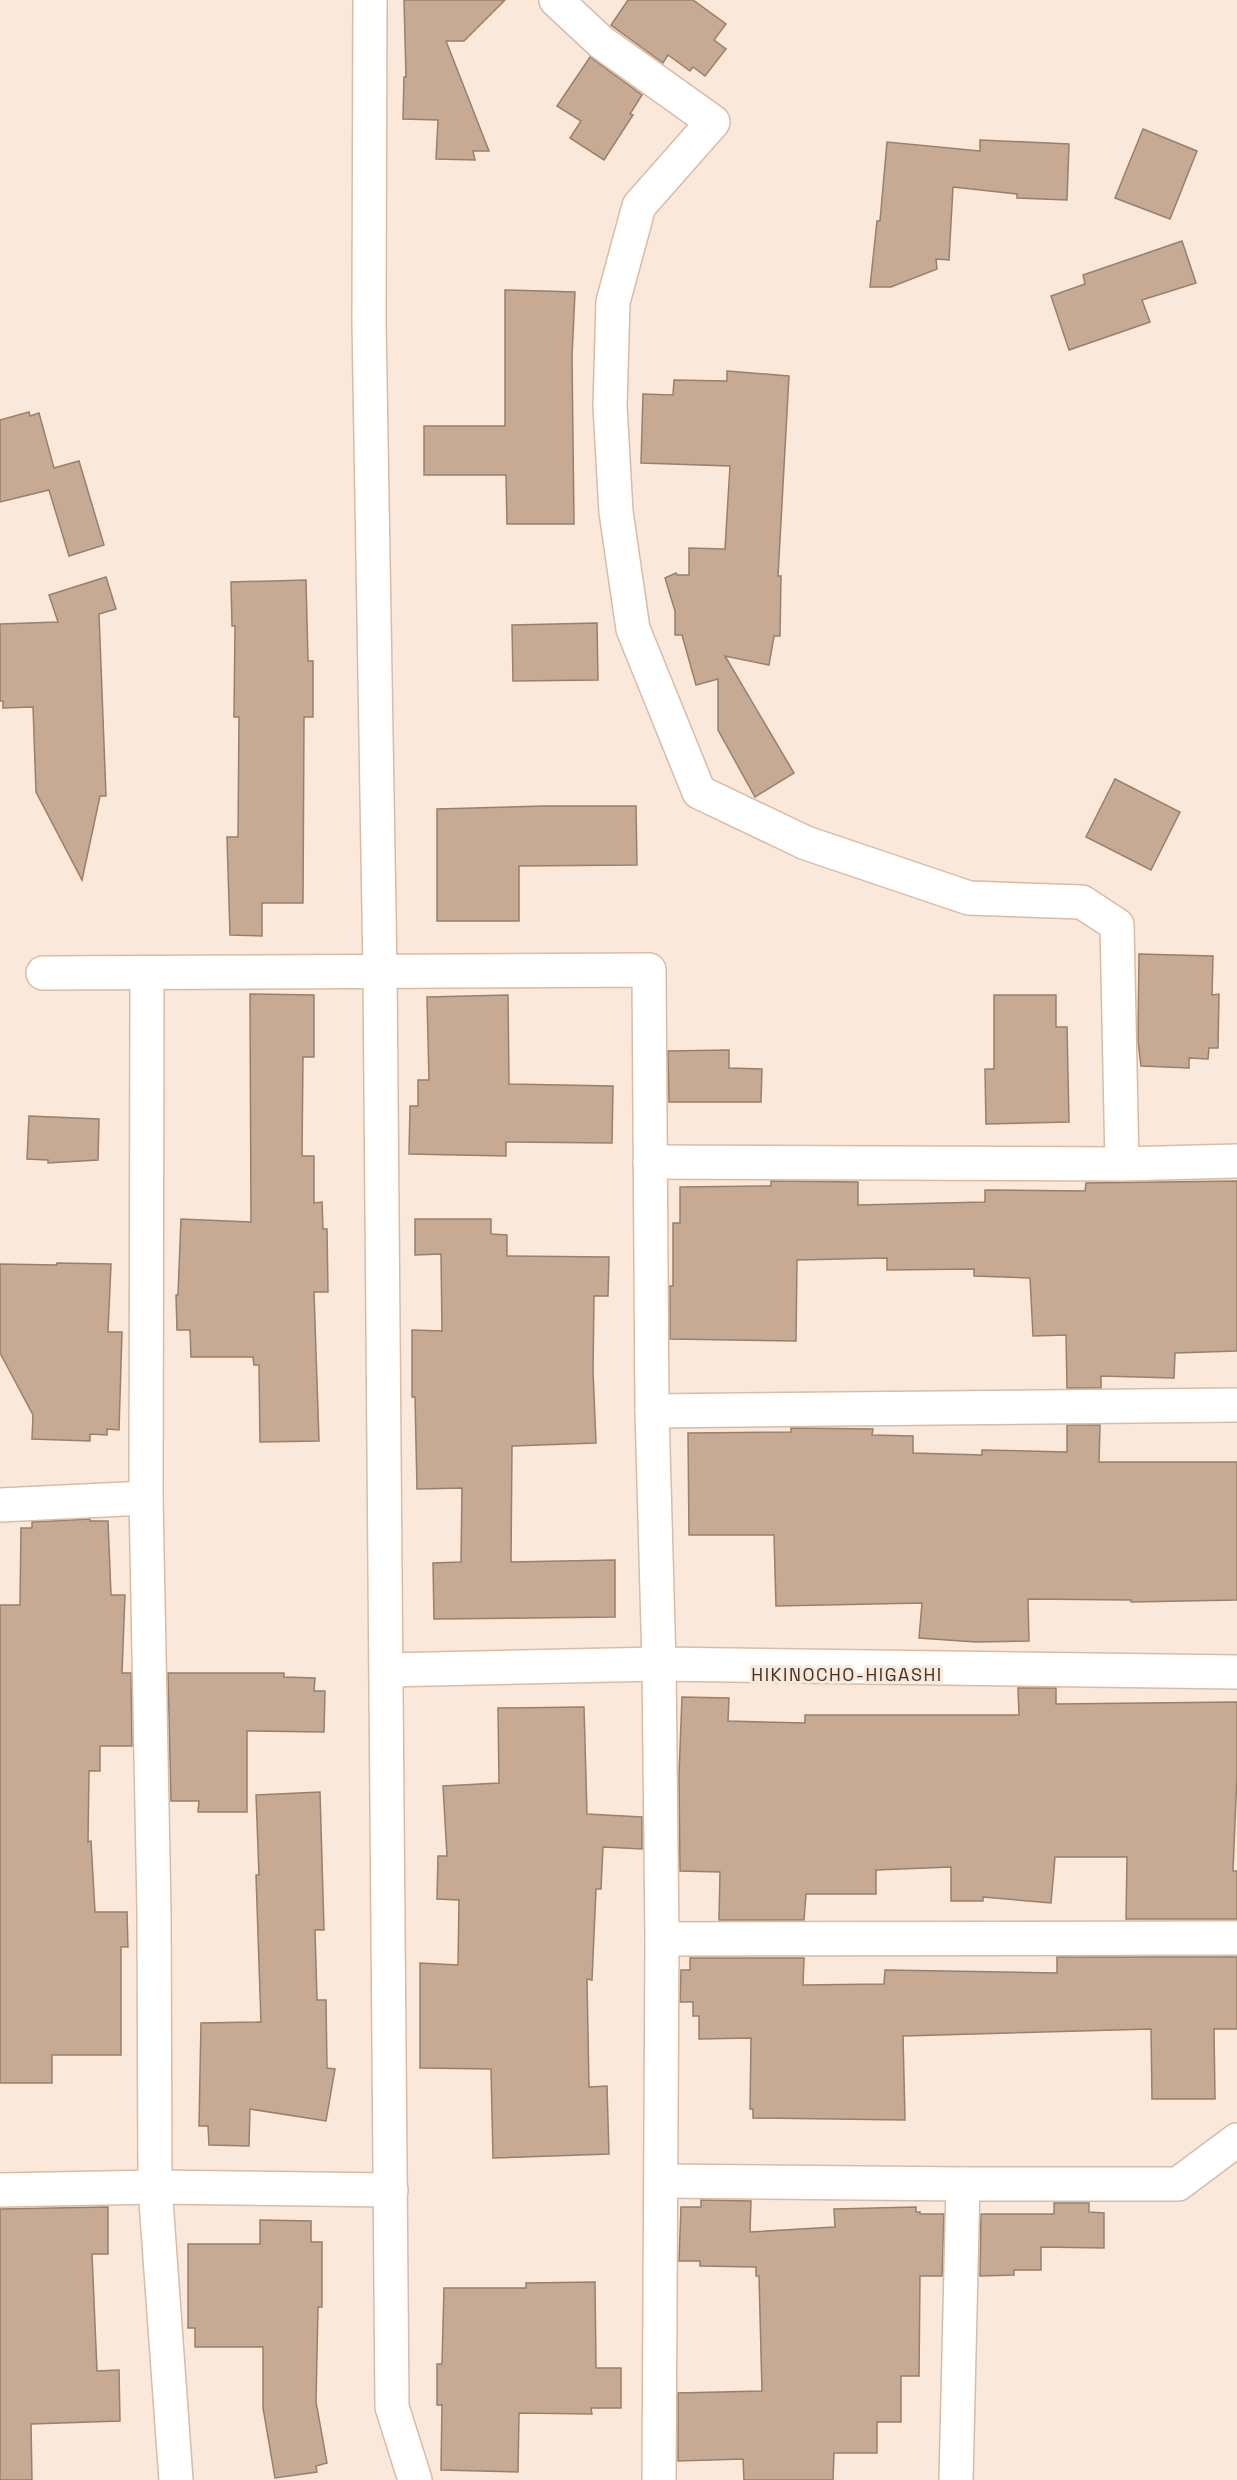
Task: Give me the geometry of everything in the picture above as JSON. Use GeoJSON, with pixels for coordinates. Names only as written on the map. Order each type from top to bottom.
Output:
{"type":"FeatureCollection","features":[{"type":"Feature","properties":{"kind":"street"},"geometry":{"type":"LineString","coordinates":[[370,0],[369,322],[380,972],[393,2408],[415,2480]]}},
{"type":"Feature","properties":{"kind":"street"},"geometry":{"type":"LineString","coordinates":[[556,0],[601,42],[713,122],[639,206],[613,302],[610,406],[616,512],[633,629],[699,792],[806,843],[969,898],[1082,902],[1117,925],[1122,1164]]}},
{"type":"Feature","properties":{"kind":"street"},"geometry":{"type":"LineString","coordinates":[[43,974],[649,970],[652,1411],[659,1664],[662,1940],[659,2480]]}},
{"type":"Feature","properties":{"kind":"street"},"geometry":{"type":"LineString","coordinates":[[147,973],[146,1498],[154,1911],[155,2187],[176,2480]]}},
{"type":"Feature","properties":{"kind":"street"},"geometry":{"type":"LineString","coordinates":[[650,1161],[1122,1164],[1237,1161]]}},
{"type":"Feature","properties":{"kind":"street"},"geometry":{"type":"LineString","coordinates":[[652,1411],[1237,1406]]}},
{"type":"Feature","properties":{"kind":"street"},"geometry":{"type":"LineString","coordinates":[[0,1505],[146,1498]]}},
{"type":"Feature","properties":{"kind":"street"},"geometry":{"type":"LineString","coordinates":[[387,1670],[659,1664],[1237,1672]]}},
{"type":"Feature","properties":{"kind":"street"},"geometry":{"type":"LineString","coordinates":[[662,1940],[1237,1938]]}},
{"type":"Feature","properties":{"kind":"street"},"geometry":{"type":"LineString","coordinates":[[662,2181],[1178,2184],[1237,2140]]}},
{"type":"Feature","properties":{"kind":"street"},"geometry":{"type":"LineString","coordinates":[[956,2480],[963,2184]]}},
{"type":"Feature","properties":{"kind":"street"},"geometry":{"type":"LineString","coordinates":[[0,2190],[155,2187],[391,2190]]}},
{"type":"Feature","properties":{"kind":"building"},"geometry":{"type":"Polygon","coordinates":[[[404,0],[505,0],[464,41],[446,41],[489,151],[473,151],[475,160],[436,159],[438,120],[403,119],[404,77],[406,77],[404,0]]]}},
{"type":"Feature","properties":{"kind":"building"},"geometry":{"type":"Polygon","coordinates":[[[628,0],[693,0],[726,24],[714,40],[726,49],[705,76],[693,67],[690,71],[668,55],[663,63],[611,25],[628,0]]]}},
{"type":"Feature","properties":{"kind":"building"},"geometry":{"type":"Polygon","coordinates":[[[590,57],[642,95],[630,114],[633,115],[604,160],[570,138],[581,121],[557,106],[590,57]]]}},
{"type":"Feature","properties":{"kind":"building"},"geometry":{"type":"Polygon","coordinates":[[[1143,129],[1197,151],[1170,219],[1115,198],[1143,129]]]}},
{"type":"Feature","properties":{"kind":"building"},"geometry":{"type":"Polygon","coordinates":[[[980,140],[1069,144],[1067,200],[1017,198],[1017,194],[953,187],[949,260],[936,259],[937,269],[891,287],[870,287],[877,221],[880,221],[887,142],[980,151],[980,140]]]}},
{"type":"Feature","properties":{"kind":"building"},"geometry":{"type":"Polygon","coordinates":[[[1182,241],[1196,283],[1142,300],[1150,322],[1069,350],[1051,296],[1085,284],[1083,275],[1182,241]]]}},
{"type":"Feature","properties":{"kind":"building"},"geometry":{"type":"Polygon","coordinates":[[[505,290],[575,292],[572,357],[574,524],[507,524],[506,475],[424,475],[424,426],[505,426],[505,290]]]}},
{"type":"Feature","properties":{"kind":"building"},"geometry":{"type":"Polygon","coordinates":[[[727,371],[789,376],[778,576],[781,576],[780,636],[774,636],[769,665],[725,656],[794,773],[755,797],[718,730],[718,679],[696,685],[682,635],[675,635],[675,611],[665,578],[676,573],[677,575],[689,575],[689,548],[725,549],[730,466],[641,463],[643,394],[673,395],[674,380],[727,381],[727,371]]]}},
{"type":"Feature","properties":{"kind":"building"},"geometry":{"type":"Polygon","coordinates":[[[29,412],[30,416],[39,413],[54,468],[79,461],[104,545],[69,556],[49,490],[0,502],[0,420],[29,412]]]}},
{"type":"Feature","properties":{"kind":"building"},"geometry":{"type":"Polygon","coordinates":[[[106,577],[116,609],[99,614],[106,796],[100,796],[82,880],[36,792],[33,707],[3,708],[3,701],[0,701],[0,624],[58,622],[49,595],[106,577]]]}},
{"type":"Feature","properties":{"kind":"building"},"geometry":{"type":"Polygon","coordinates":[[[306,580],[308,661],[313,661],[313,717],[304,717],[303,903],[262,903],[262,936],[230,935],[227,837],[238,837],[239,717],[234,717],[235,626],[232,626],[231,582],[306,580]]]}},
{"type":"Feature","properties":{"kind":"building"},"geometry":{"type":"Polygon","coordinates":[[[597,623],[598,680],[513,681],[512,625],[597,623]]]}},
{"type":"Feature","properties":{"kind":"building"},"geometry":{"type":"Polygon","coordinates":[[[1115,779],[1180,812],[1151,870],[1086,837],[1115,779]]]}},
{"type":"Feature","properties":{"kind":"building"},"geometry":{"type":"Polygon","coordinates":[[[636,806],[637,865],[519,866],[519,921],[437,921],[437,809],[636,806]]]}},
{"type":"Feature","properties":{"kind":"building"},"geometry":{"type":"Polygon","coordinates":[[[1139,954],[1213,956],[1212,995],[1219,994],[1218,1048],[1209,1048],[1208,1059],[1189,1058],[1189,1068],[1141,1066],[1138,1041],[1139,954]]]}},
{"type":"Feature","properties":{"kind":"building"},"geometry":{"type":"Polygon","coordinates":[[[250,994],[314,995],[314,1057],[303,1057],[302,1156],[314,1156],[314,1203],[322,1202],[323,1229],[327,1229],[328,1292],[314,1292],[319,1441],[260,1442],[259,1365],[254,1365],[253,1357],[191,1357],[190,1330],[177,1330],[176,1295],[178,1295],[181,1219],[251,1222],[250,994]]]}},
{"type":"Feature","properties":{"kind":"building"},"geometry":{"type":"Polygon","coordinates":[[[508,995],[509,1084],[613,1086],[612,1143],[506,1142],[506,1156],[409,1154],[410,1106],[418,1106],[418,1080],[429,1080],[427,997],[508,995]]]}},
{"type":"Feature","properties":{"kind":"building"},"geometry":{"type":"Polygon","coordinates":[[[994,995],[1056,995],[1056,1027],[1067,1027],[1069,1122],[986,1124],[985,1069],[994,1069],[994,995]]]}},
{"type":"Feature","properties":{"kind":"building"},"geometry":{"type":"Polygon","coordinates":[[[729,1050],[729,1068],[762,1069],[761,1102],[669,1102],[668,1051],[729,1050]]]}},
{"type":"Feature","properties":{"kind":"building"},"geometry":{"type":"Polygon","coordinates":[[[29,1116],[99,1119],[98,1160],[48,1163],[48,1160],[27,1159],[29,1116]]]}},
{"type":"Feature","properties":{"kind":"building"},"geometry":{"type":"Polygon","coordinates":[[[771,1181],[858,1182],[858,1205],[985,1202],[985,1190],[1085,1191],[1086,1183],[1237,1181],[1237,1351],[1175,1353],[1174,1378],[1101,1376],[1101,1388],[1067,1388],[1066,1335],[1033,1336],[1030,1278],[974,1276],[974,1269],[887,1270],[887,1258],[797,1260],[796,1341],[670,1339],[673,1223],[680,1223],[680,1187],[771,1186],[771,1181]]]}},
{"type":"Feature","properties":{"kind":"building"},"geometry":{"type":"Polygon","coordinates":[[[415,1219],[491,1219],[491,1234],[507,1235],[507,1256],[609,1257],[608,1296],[594,1296],[593,1371],[596,1443],[512,1446],[511,1562],[615,1560],[615,1617],[434,1619],[433,1563],[461,1562],[462,1488],[417,1489],[415,1397],[412,1397],[412,1330],[442,1331],[441,1254],[415,1255],[415,1219]]]}},
{"type":"Feature","properties":{"kind":"building"},"geometry":{"type":"Polygon","coordinates":[[[57,1263],[111,1264],[108,1332],[122,1332],[119,1430],[107,1429],[107,1435],[90,1434],[90,1441],[32,1439],[33,1415],[0,1353],[0,1264],[57,1265],[57,1263]]]}},
{"type":"Feature","properties":{"kind":"building"},"geometry":{"type":"Polygon","coordinates":[[[1067,1425],[1100,1425],[1099,1462],[1237,1462],[1237,1600],[1131,1602],[1131,1600],[1028,1599],[1029,1641],[976,1642],[919,1638],[922,1603],[776,1606],[774,1535],[689,1535],[688,1433],[791,1432],[791,1428],[873,1429],[872,1435],[913,1436],[913,1453],[982,1455],[982,1450],[1067,1452],[1067,1425]]]}},
{"type":"Feature","properties":{"kind":"building"},"geometry":{"type":"Polygon","coordinates":[[[90,1519],[90,1521],[108,1521],[111,1595],[125,1595],[122,1673],[131,1673],[132,1746],[100,1746],[100,1771],[89,1771],[88,1842],[91,1841],[95,1912],[127,1912],[128,1947],[121,1947],[121,2055],[52,2055],[52,2083],[0,2083],[0,1605],[20,1605],[21,1528],[32,1528],[32,1522],[90,1519]]]}},
{"type":"Feature","properties":{"kind":"building"},"geometry":{"type":"Polygon","coordinates":[[[168,1673],[284,1673],[284,1677],[315,1678],[314,1691],[325,1691],[324,1732],[247,1731],[247,1812],[198,1812],[199,1801],[171,1801],[168,1673]]]}},
{"type":"Feature","properties":{"kind":"building"},"geometry":{"type":"Polygon","coordinates":[[[1018,1688],[1056,1688],[1056,1704],[1237,1702],[1233,1871],[1237,1871],[1237,1919],[1126,1919],[1127,1857],[1055,1857],[1051,1903],[983,1897],[983,1901],[951,1901],[951,1867],[876,1870],[876,1894],[806,1894],[804,1920],[719,1920],[720,1872],[680,1871],[679,1775],[682,1697],[729,1698],[728,1721],[805,1723],[805,1715],[1019,1715],[1018,1688]]]}},
{"type":"Feature","properties":{"kind":"building"},"geometry":{"type":"Polygon","coordinates":[[[584,1707],[587,1814],[642,1817],[642,1849],[603,1847],[601,1889],[596,1889],[592,1980],[587,1979],[589,2087],[607,2086],[609,2154],[493,2158],[491,2069],[420,2068],[420,1963],[458,1965],[459,1900],[437,1899],[438,1856],[447,1856],[443,1786],[499,1783],[498,1708],[584,1707]]]}},
{"type":"Feature","properties":{"kind":"building"},"geometry":{"type":"Polygon","coordinates":[[[320,1792],[324,1930],[315,1930],[317,2000],[326,2000],[327,2068],[335,2069],[326,2121],[250,2109],[249,2146],[209,2145],[208,2126],[199,2126],[201,2023],[261,2022],[256,1795],[320,1792]]]}},
{"type":"Feature","properties":{"kind":"building"},"geometry":{"type":"Polygon","coordinates":[[[1057,1957],[1237,1957],[1237,2029],[1214,2029],[1215,2099],[1152,2099],[1151,2029],[903,2036],[905,2120],[753,2118],[753,2109],[750,2109],[751,2038],[699,2039],[699,2016],[693,2016],[693,2002],[680,2002],[681,1970],[690,1970],[690,1958],[804,1958],[803,1985],[884,1984],[885,1970],[1057,1973],[1057,1957]]]}},
{"type":"Feature","properties":{"kind":"building"},"geometry":{"type":"Polygon","coordinates":[[[701,2200],[751,2201],[750,2232],[835,2227],[834,2209],[916,2207],[916,2212],[920,2214],[944,2214],[942,2276],[920,2276],[919,2376],[901,2376],[901,2422],[877,2422],[877,2453],[834,2453],[833,2480],[744,2480],[743,2459],[678,2461],[678,2393],[762,2391],[759,2276],[756,2276],[756,2267],[700,2266],[700,2261],[679,2261],[681,2207],[701,2207],[701,2200]]]}},
{"type":"Feature","properties":{"kind":"building"},"geometry":{"type":"Polygon","coordinates":[[[1054,2203],[1089,2203],[1089,2212],[1104,2213],[1104,2248],[1041,2247],[1041,2270],[1014,2270],[1014,2275],[980,2276],[981,2214],[1054,2214],[1054,2203]]]}},
{"type":"Feature","properties":{"kind":"building"},"geometry":{"type":"Polygon","coordinates":[[[108,2207],[108,2254],[92,2254],[97,2371],[119,2370],[120,2421],[31,2424],[32,2480],[0,2480],[0,2209],[108,2207]]]}},
{"type":"Feature","properties":{"kind":"building"},"geometry":{"type":"Polygon","coordinates":[[[260,2220],[311,2221],[311,2242],[322,2242],[322,2307],[318,2307],[316,2402],[327,2463],[316,2466],[317,2472],[275,2478],[263,2408],[263,2347],[195,2347],[195,2328],[188,2328],[188,2244],[260,2244],[260,2220]]]}},
{"type":"Feature","properties":{"kind":"building"},"geometry":{"type":"Polygon","coordinates":[[[595,2282],[596,2368],[621,2368],[621,2408],[591,2408],[592,2414],[519,2413],[518,2472],[441,2470],[442,2405],[437,2405],[437,2364],[442,2364],[444,2288],[526,2288],[526,2283],[595,2282]]]}},
{"type":"Feature","properties":{"kind":"district","name":"HIKINOCHO-HIGASHI"},"geometry":{"type":"Point","coordinates":[847,1675]}}]}
